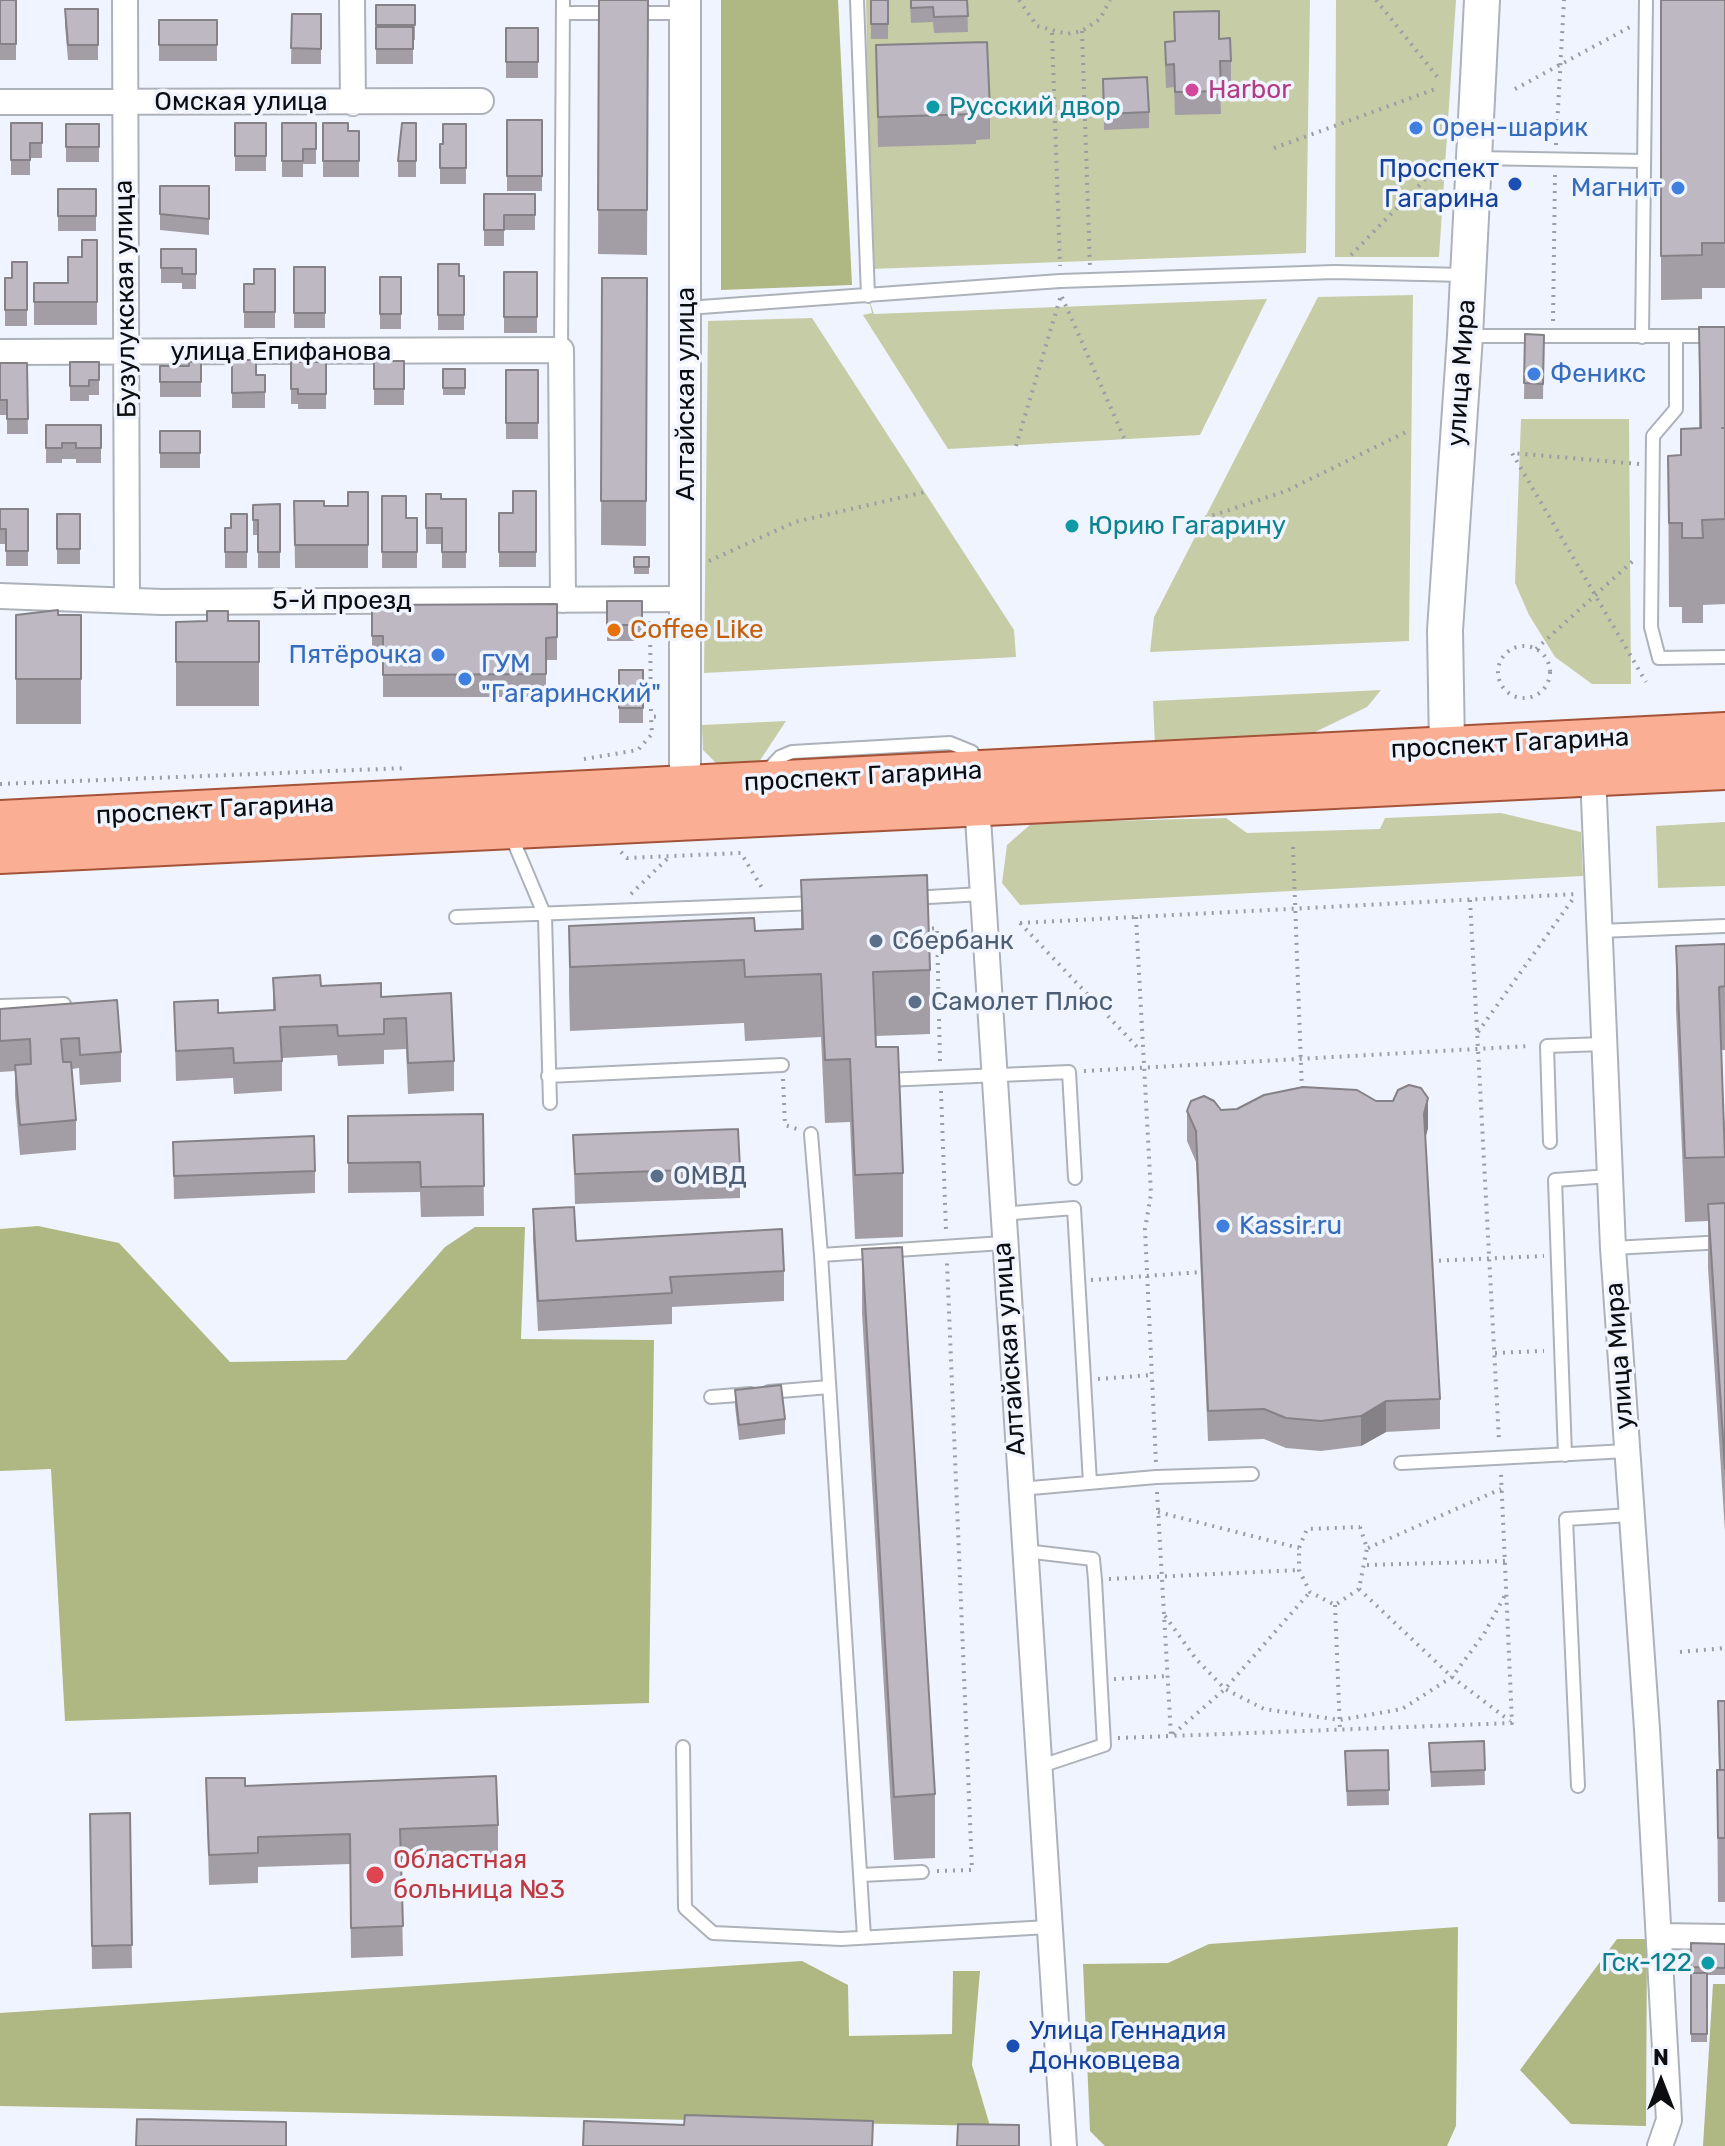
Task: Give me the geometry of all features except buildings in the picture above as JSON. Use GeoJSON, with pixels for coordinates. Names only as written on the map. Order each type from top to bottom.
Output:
{"type":"FeatureCollection","features":[{"type":"Feature","properties":{"kind":"main road","name":"улица Мира"},"geometry":{"type":"LineString","coordinates":[[1448,764],[1445,630],[1465,336],[1482,0]]}},
{"type":"Feature","properties":{"kind":"main road","name":"проспект Гагарина"},"geometry":{"type":"LineString","coordinates":[[0,821],[686,802],[1448,764],[1725,733]]}},
{"type":"Feature","properties":{"kind":"main road","name":"проспект Гагарина"},"geometry":{"type":"LineString","coordinates":[[1448,764],[1593,775],[1725,769]]}},
{"type":"Feature","properties":{"kind":"main road","name":"проспект Гагарина"},"geometry":{"type":"LineString","coordinates":[[0,853],[508,827],[686,802],[757,783],[976,787]]}},
{"type":"Feature","properties":{"kind":"street","name":"Бузулукская улица"},"geometry":{"type":"LineString","coordinates":[[125,0],[127,599]]}},
{"type":"Feature","properties":{"kind":"street"},"geometry":{"type":"LineString","coordinates":[[352,0],[353,103]]}},
{"type":"Feature","properties":{"kind":"street","name":"Алтайская улица"},"geometry":{"type":"LineString","coordinates":[[685,7],[686,802]]}},
{"type":"Feature","properties":{"kind":"street","name":"Омская улица"},"geometry":{"type":"LineString","coordinates":[[0,102],[481,101]]}},
{"type":"Feature","properties":{"kind":"street"},"geometry":{"type":"LineString","coordinates":[[561,350],[563,600]]}},
{"type":"Feature","properties":{"kind":"street","name":"улица Епифанова"},"geometry":{"type":"LineString","coordinates":[[0,352],[561,350]]}},
{"type":"Feature","properties":{"kind":"street","name":"5-й проезд"},"geometry":{"type":"LineString","coordinates":[[0,596],[162,602],[650,599],[685,585]]}},
{"type":"Feature","properties":{"kind":"street","name":"улица Мира"},"geometry":{"type":"LineString","coordinates":[[1593,775],[1613,1248],[1660,1936],[1669,2120],[1660,2146]]}},
{"type":"Feature","properties":{"kind":"street","name":"Алтайская улица"},"geometry":{"type":"LineString","coordinates":[[976,787],[1001,1214],[1041,1766],[1048,1927],[1064,2146]]}},
{"type":"Feature","properties":{"kind":"street"},"geometry":{"type":"LineString","coordinates":[[1660,1936],[1725,1937]]}},
{"type":"Feature","properties":{"kind":"lane"},"geometry":{"type":"LineString","coordinates":[[857,0],[868,296]]}},
{"type":"Feature","properties":{"kind":"lane"},"geometry":{"type":"LineString","coordinates":[[1642,337],[1646,0]]}},
{"type":"Feature","properties":{"kind":"lane"},"geometry":{"type":"LineString","coordinates":[[561,350],[563,7],[685,7]]}},
{"type":"Feature","properties":{"kind":"lane"},"geometry":{"type":"LineString","coordinates":[[1474,158],[1644,161]]}},
{"type":"Feature","properties":{"kind":"lane"},"geometry":{"type":"LineString","coordinates":[[687,308],[1060,281],[1335,272],[1468,275]]}},
{"type":"Feature","properties":{"kind":"lane"},"geometry":{"type":"LineString","coordinates":[[1465,336],[1725,336]]}},
{"type":"Feature","properties":{"kind":"lane"},"geometry":{"type":"LineString","coordinates":[[1676,337],[1676,409],[1653,436],[1651,627],[1659,658],[1725,657]]}},
{"type":"Feature","properties":{"kind":"lane"},"geometry":{"type":"LineString","coordinates":[[508,827],[545,916],[550,1103]]}},
{"type":"Feature","properties":{"kind":"lane"},"geometry":{"type":"LineString","coordinates":[[892,899],[982,894]]}},
{"type":"Feature","properties":{"kind":"lane"},"geometry":{"type":"LineString","coordinates":[[456,917],[545,916],[832,902]]}},
{"type":"Feature","properties":{"kind":"lane"},"geometry":{"type":"LineString","coordinates":[[1599,931],[1725,926]]}},
{"type":"Feature","properties":{"kind":"lane"},"geometry":{"type":"LineString","coordinates":[[0,1006],[64,1004]]}},
{"type":"Feature","properties":{"kind":"lane"},"geometry":{"type":"LineString","coordinates":[[1550,1142],[1547,1046],[1603,1044]]}},
{"type":"Feature","properties":{"kind":"lane"},"geometry":{"type":"LineString","coordinates":[[548,1076],[782,1065]]}},
{"type":"Feature","properties":{"kind":"lane"},"geometry":{"type":"LineString","coordinates":[[885,1080],[1069,1072],[1075,1178]]}},
{"type":"Feature","properties":{"kind":"lane"},"geometry":{"type":"LineString","coordinates":[[811,1134],[864,1937]]}},
{"type":"Feature","properties":{"kind":"lane"},"geometry":{"type":"LineString","coordinates":[[1565,1455],[1555,1180],[1609,1176]]}},
{"type":"Feature","properties":{"kind":"lane"},"geometry":{"type":"LineString","coordinates":[[1001,1214],[1074,1208],[1090,1483]]}},
{"type":"Feature","properties":{"kind":"lane"},"geometry":{"type":"LineString","coordinates":[[1613,1248],[1725,1242]]}},
{"type":"Feature","properties":{"kind":"lane"},"geometry":{"type":"LineString","coordinates":[[821,1255],[1003,1243]]}},
{"type":"Feature","properties":{"kind":"lane"},"geometry":{"type":"LineString","coordinates":[[711,1397],[829,1387]]}},
{"type":"Feature","properties":{"kind":"lane"},"geometry":{"type":"LineString","coordinates":[[1401,1463],[1627,1451]]}},
{"type":"Feature","properties":{"kind":"lane"},"geometry":{"type":"LineString","coordinates":[[1019,1489],[1156,1477],[1252,1474]]}},
{"type":"Feature","properties":{"kind":"lane"},"geometry":{"type":"LineString","coordinates":[[1578,1786],[1566,1519],[1631,1515]]}},
{"type":"Feature","properties":{"kind":"lane"},"geometry":{"type":"LineString","coordinates":[[1024,1551],[1093,1559],[1095,1580],[1104,1745],[1041,1766]]}},
{"type":"Feature","properties":{"kind":"lane"},"geometry":{"type":"LineString","coordinates":[[683,1747],[685,1908],[713,1933],[841,1939],[1048,1927]]}},
{"type":"Feature","properties":{"kind":"lane"},"geometry":{"type":"LineString","coordinates":[[861,1875],[922,1872]]}},
{"type":"Feature","properties":{"kind":"path"},"geometry":{"type":"LineString","coordinates":[[1019,0],[1037,26],[1052,33],[1082,31],[1100,19],[1110,0]]}},
{"type":"Feature","properties":{"kind":"path"},"geometry":{"type":"LineString","coordinates":[[1376,0],[1439,79]]}},
{"type":"Feature","properties":{"kind":"path"},"geometry":{"type":"LineString","coordinates":[[1515,89],[1646,18]]}},
{"type":"Feature","properties":{"kind":"path"},"geometry":{"type":"LineString","coordinates":[[1082,31],[1090,281]]}},
{"type":"Feature","properties":{"kind":"path"},"geometry":{"type":"LineString","coordinates":[[1052,33],[1060,281]]}},
{"type":"Feature","properties":{"kind":"path"},"geometry":{"type":"LineString","coordinates":[[1274,148],[1438,88]]}},
{"type":"Feature","properties":{"kind":"path"},"geometry":{"type":"LineString","coordinates":[[1335,272],[1436,168]]}},
{"type":"Feature","properties":{"kind":"path"},"geometry":{"type":"LineString","coordinates":[[1016,446],[1061,295],[1125,440]]}},
{"type":"Feature","properties":{"kind":"path"},"geometry":{"type":"LineString","coordinates":[[1205,518],[1286,491],[1408,431]]}},
{"type":"Feature","properties":{"kind":"path"},"geometry":{"type":"LineString","coordinates":[[1646,682],[1592,596],[1512,453],[1653,465]]}},
{"type":"Feature","properties":{"kind":"path"},"geometry":{"type":"LineString","coordinates":[[685,585],[795,522],[925,492]]}},
{"type":"Feature","properties":{"kind":"path"},"geometry":{"type":"LineString","coordinates":[[1536,649],[1546,658],[1550,672],[1547,685],[1539,695],[1527,699],[1514,697],[1504,690],[1498,679],[1502,657],[1518,647],[1536,649],[1651,546]]}},
{"type":"Feature","properties":{"kind":"path"},"geometry":{"type":"LineString","coordinates":[[581,759],[638,750],[652,734],[650,599]]}},
{"type":"Feature","properties":{"kind":"path"},"geometry":{"type":"LineString","coordinates":[[651,717],[685,716]]}},
{"type":"Feature","properties":{"kind":"path"},"geometry":{"type":"LineString","coordinates":[[0,784],[409,768]]}},
{"type":"Feature","properties":{"kind":"path"},"geometry":{"type":"LineString","coordinates":[[614,844],[627,858],[741,853],[772,905]]}},
{"type":"Feature","properties":{"kind":"path"},"geometry":{"type":"LineString","coordinates":[[1293,847],[1302,1103]]}},
{"type":"Feature","properties":{"kind":"path"},"geometry":{"type":"LineString","coordinates":[[619,913],[634,888],[669,857]]}},
{"type":"Feature","properties":{"kind":"path"},"geometry":{"type":"LineString","coordinates":[[1141,1051],[1020,923],[1577,894],[1477,1034]]}},
{"type":"Feature","properties":{"kind":"path"},"geometry":{"type":"LineString","coordinates":[[1470,900],[1512,1723]]}},
{"type":"Feature","properties":{"kind":"path"},"geometry":{"type":"LineString","coordinates":[[1136,917],[1151,1194],[1145,1229],[1151,1375],[1171,1736]]}},
{"type":"Feature","properties":{"kind":"path"},"geometry":{"type":"LineString","coordinates":[[921,929],[937,928],[946,1247],[972,1870],[922,1872]]}},
{"type":"Feature","properties":{"kind":"path"},"geometry":{"type":"LineString","coordinates":[[1069,1072],[1547,1046]]}},
{"type":"Feature","properties":{"kind":"path"},"geometry":{"type":"LineString","coordinates":[[782,1065],[785,1125],[811,1134]]}},
{"type":"Feature","properties":{"kind":"path"},"geometry":{"type":"LineString","coordinates":[[1431,1261],[1558,1255]]}},
{"type":"Feature","properties":{"kind":"path"},"geometry":{"type":"LineString","coordinates":[[1078,1281],[1201,1272]]}},
{"type":"Feature","properties":{"kind":"path"},"geometry":{"type":"LineString","coordinates":[[1495,1353],[1561,1350]]}},
{"type":"Feature","properties":{"kind":"path"},"geometry":{"type":"LineString","coordinates":[[1084,1380],[1151,1375]]}},
{"type":"Feature","properties":{"kind":"path"},"geometry":{"type":"LineString","coordinates":[[1367,1548],[1501,1489]]}},
{"type":"Feature","properties":{"kind":"path"},"geometry":{"type":"LineString","coordinates":[[1158,1512],[1299,1548]]}},
{"type":"Feature","properties":{"kind":"path"},"geometry":{"type":"LineString","coordinates":[[1360,1527],[1367,1548],[1359,1589],[1335,1605],[1310,1592],[1299,1570],[1299,1548],[1307,1529],[1360,1527]]}},
{"type":"Feature","properties":{"kind":"path"},"geometry":{"type":"LineString","coordinates":[[1366,1565],[1505,1561]]}},
{"type":"Feature","properties":{"kind":"path"},"geometry":{"type":"LineString","coordinates":[[1095,1580],[1299,1570]]}},
{"type":"Feature","properties":{"kind":"path"},"geometry":{"type":"LineString","coordinates":[[1359,1589],[1452,1677],[1512,1723]]}},
{"type":"Feature","properties":{"kind":"path"},"geometry":{"type":"LineString","coordinates":[[1171,1736],[1225,1689],[1310,1592]]}},
{"type":"Feature","properties":{"kind":"path"},"geometry":{"type":"LineString","coordinates":[[1164,1614],[1196,1659],[1225,1689],[1264,1709],[1340,1720],[1402,1709],[1452,1677],[1484,1634],[1506,1593]]}},
{"type":"Feature","properties":{"kind":"path"},"geometry":{"type":"LineString","coordinates":[[1335,1605],[1340,1730]]}},
{"type":"Feature","properties":{"kind":"path"},"geometry":{"type":"LineString","coordinates":[[1680,1652],[1725,1648]]}},
{"type":"Feature","properties":{"kind":"path"},"geometry":{"type":"LineString","coordinates":[[1099,1680],[1167,1676]]}},
{"type":"Feature","properties":{"kind":"path"},"geometry":{"type":"LineString","coordinates":[[1103,1738],[1512,1723]]}},
{"type":"Feature","properties":{"kind":"green space"},"geometry":{"type":"Polygon","coordinates":[[[721,0],[838,0],[852,285],[721,290],[721,0]]]}},
{"type":"Feature","properties":{"kind":"green space"},"geometry":{"type":"Polygon","coordinates":[[[866,0],[1310,0],[1306,253],[871,269],[866,0]]]}},
{"type":"Feature","properties":{"kind":"green space"},"geometry":{"type":"Polygon","coordinates":[[[1336,0],[1456,0],[1439,257],[1335,257],[1336,0]]]}},
{"type":"Feature","properties":{"kind":"green space"},"geometry":{"type":"Polygon","coordinates":[[[1413,295],[1409,641],[1150,652],[1154,617],[1318,297],[1413,295]]]}},
{"type":"Feature","properties":{"kind":"green space"},"geometry":{"type":"Polygon","coordinates":[[[868,296],[874,314],[1267,299],[1200,435],[948,449],[863,315],[872,313],[868,296]]]}},
{"type":"Feature","properties":{"kind":"green space"},"geometry":{"type":"Polygon","coordinates":[[[812,318],[1014,630],[1016,657],[704,673],[708,321],[812,318]]]}},
{"type":"Feature","properties":{"kind":"green space"},"geometry":{"type":"Polygon","coordinates":[[[1521,419],[1629,419],[1631,684],[1592,684],[1555,657],[1529,615],[1515,583],[1521,419]]]}},
{"type":"Feature","properties":{"kind":"green space"},"geometry":{"type":"Polygon","coordinates":[[[1381,690],[1367,707],[1288,745],[1155,747],[1153,701],[1381,690]]]}},
{"type":"Feature","properties":{"kind":"green space"},"geometry":{"type":"Polygon","coordinates":[[[786,721],[757,765],[720,767],[703,750],[702,725],[786,721]]]}},
{"type":"Feature","properties":{"kind":"green space"},"geometry":{"type":"Polygon","coordinates":[[[1501,813],[1581,832],[1583,876],[1020,905],[1002,883],[1007,845],[1032,823],[1226,818],[1247,833],[1380,829],[1385,818],[1501,813]]]}},
{"type":"Feature","properties":{"kind":"green space"},"geometry":{"type":"Polygon","coordinates":[[[1725,822],[1725,886],[1658,888],[1656,826],[1725,822]]]}},
{"type":"Feature","properties":{"kind":"green space"},"geometry":{"type":"Polygon","coordinates":[[[38,1226],[119,1243],[230,1362],[346,1360],[445,1247],[475,1227],[525,1227],[521,1339],[654,1340],[649,1703],[65,1721],[51,1469],[0,1471],[0,1229],[38,1226]]]}},
{"type":"Feature","properties":{"kind":"green space"},"geometry":{"type":"Polygon","coordinates":[[[1458,1927],[1456,2126],[1447,2146],[1105,2146],[1090,2131],[1083,1964],[1168,1963],[1209,1944],[1458,1927]]]}},
{"type":"Feature","properties":{"kind":"green space"},"geometry":{"type":"Polygon","coordinates":[[[1617,1939],[1647,1939],[1646,2126],[1571,2124],[1520,2070],[1617,1939]]]}},
{"type":"Feature","properties":{"kind":"green space"},"geometry":{"type":"Polygon","coordinates":[[[802,1961],[848,1985],[849,2036],[952,2034],[953,1971],[980,1971],[972,2065],[990,2126],[0,2106],[0,2013],[802,1961]]]}},
{"type":"Feature","properties":{"kind":"green space"},"geometry":{"type":"Polygon","coordinates":[[[1713,1984],[1725,1984],[1725,2146],[1703,2146],[1713,1984]]]}},
{"type":"Feature","properties":{"kind":"place","name":"Harbor"},"geometry":{"type":"Point","coordinates":[1192,90]}},
{"type":"Feature","properties":{"kind":"place","name":"Русский двор"},"geometry":{"type":"Point","coordinates":[933,107]}},
{"type":"Feature","properties":{"kind":"place","name":"Орен-шарик"},"geometry":{"type":"Point","coordinates":[1416,128]}},
{"type":"Feature","properties":{"kind":"place","name":"Проспект Гагарина"},"geometry":{"type":"Point","coordinates":[1515,184]}},
{"type":"Feature","properties":{"kind":"place","name":"Магнит"},"geometry":{"type":"Point","coordinates":[1678,188]}},
{"type":"Feature","properties":{"kind":"place","name":"Феникс"},"geometry":{"type":"Point","coordinates":[1534,374]}},
{"type":"Feature","properties":{"kind":"place","name":"Юрию Гагарину"},"geometry":{"type":"Point","coordinates":[1072,526]}},
{"type":"Feature","properties":{"kind":"place","name":"Coffee Like"},"geometry":{"type":"Point","coordinates":[614,630]}},
{"type":"Feature","properties":{"kind":"place","name":"Пятёрочка"},"geometry":{"type":"Point","coordinates":[438,655]}},
{"type":"Feature","properties":{"kind":"place","name":"ГУМ \"Гагаринский\""},"geometry":{"type":"Point","coordinates":[465,679]}},
{"type":"Feature","properties":{"kind":"place","name":"Сбербанк"},"geometry":{"type":"Point","coordinates":[876,941]}},
{"type":"Feature","properties":{"kind":"place","name":"Самолет Плюс"},"geometry":{"type":"Point","coordinates":[915,1002]}},
{"type":"Feature","properties":{"kind":"place","name":"ОМВД"},"geometry":{"type":"Point","coordinates":[657,1176]}},
{"type":"Feature","properties":{"kind":"place","name":"Kassir.ru"},"geometry":{"type":"Point","coordinates":[1223,1226]}},
{"type":"Feature","properties":{"kind":"place","name":"Областная больница №3"},"geometry":{"type":"Point","coordinates":[375,1875]}},
{"type":"Feature","properties":{"kind":"place","name":"Гск-122"},"geometry":{"type":"Point","coordinates":[1708,1963]}},
{"type":"Feature","properties":{"kind":"place","name":"Улица Геннадия Донковцева"},"geometry":{"type":"Point","coordinates":[1013,2046]}}]}
